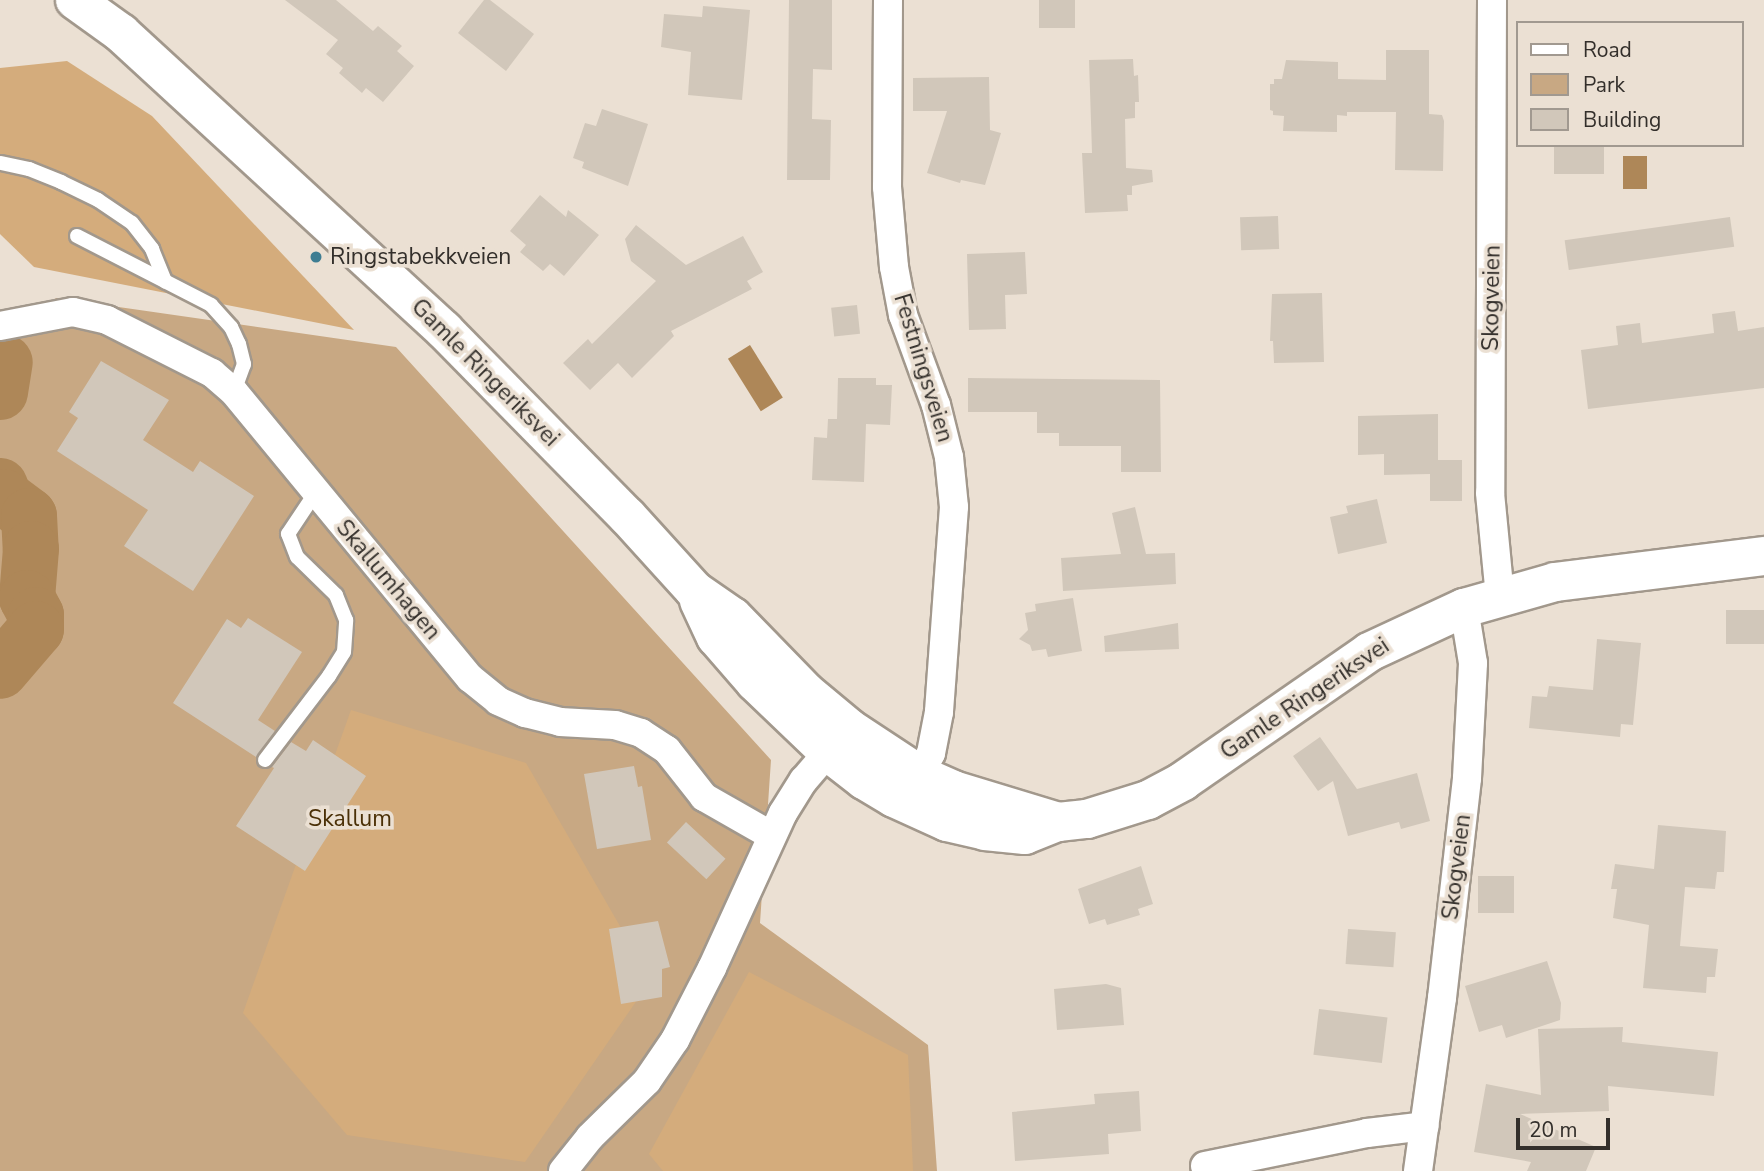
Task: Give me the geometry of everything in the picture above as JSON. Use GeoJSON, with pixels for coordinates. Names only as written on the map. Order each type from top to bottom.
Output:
{"type":"FeatureCollection","features":[{"type":"Feature","properties":{"kind":"main road","name":"Gamle Ringeriksvei"},"geometry":{"type":"LineString","coordinates":[[75,0],[131,41],[444,330],[628,516],[694,590],[716,637],[755,682],[838,740],[894,798],[947,822],[985,831],[1025,835],[1058,822],[1087,819],[1148,800],[1184,781],[1369,652],[1464,608],[1500,596],[1601,575],[1764,556]]}},
{"type":"Feature","properties":{"kind":"main road","name":"Gamle Ringeriksvei"},"geometry":{"type":"LineString","coordinates":[[838,740],[953,790],[1058,822]]}},
{"type":"Feature","properties":{"kind":"street","name":"Festningsveien"},"geometry":{"type":"LineString","coordinates":[[888,0],[887,187],[894,267],[903,316],[936,405],[946,444],[954,507],[939,712],[930,753],[920,775]]}},
{"type":"Feature","properties":{"kind":"street","name":"Skogveien"},"geometry":{"type":"LineString","coordinates":[[1492,0],[1490,493],[1500,596]]}},
{"type":"Feature","properties":{"kind":"street","name":"Skallumhagen"},"geometry":{"type":"LineString","coordinates":[[8,324],[73,312],[107,320],[193,362],[234,391],[470,678],[498,701],[525,713],[560,722],[615,725],[641,733],[667,750],[704,797],[772,836]]}},
{"type":"Feature","properties":{"kind":"street","name":"Skogveien"},"geometry":{"type":"LineString","coordinates":[[1418,1171],[1467,778],[1473,663],[1464,608]]}},
{"type":"Feature","properties":{"kind":"street"},"geometry":{"type":"LineString","coordinates":[[563,1171],[590,1137],[647,1081],[675,1040],[740,910],[772,836],[804,780],[838,740]]}},
{"type":"Feature","properties":{"kind":"street"},"geometry":{"type":"LineString","coordinates":[[1205,1169],[1367,1133],[1425,1126]]}},
{"type":"Feature","properties":{"kind":"lane"},"geometry":{"type":"LineString","coordinates":[[1,163],[29,169],[61,181],[98,200],[132,223],[152,249],[165,281]]}},
{"type":"Feature","properties":{"kind":"lane"},"geometry":{"type":"LineString","coordinates":[[77,236],[211,305],[231,327],[244,364],[234,391]]}},
{"type":"Feature","properties":{"kind":"lane"},"geometry":{"type":"LineString","coordinates":[[265,760],[330,677],[344,652],[346,621],[336,595],[297,557],[288,534],[316,492]]}},
{"type":"Feature","properties":{"kind":"green space"},"geometry":{"type":"Polygon","coordinates":[[[67,61],[152,116],[354,330],[34,267],[0,234],[0,68],[67,61]]]}},
{"type":"Feature","properties":{"kind":"green space","name":"Skallum"},"geometry":{"type":"Polygon","coordinates":[[[56,298],[396,347],[771,760],[760,923],[928,1045],[937,1171],[0,1171],[0,340],[16,334],[56,298]]]}},
{"type":"Feature","properties":{"kind":"green space"},"geometry":{"type":"Polygon","coordinates":[[[351,710],[526,763],[651,980],[525,1162],[347,1135],[243,1013],[351,710]]]}},
{"type":"Feature","properties":{"kind":"green space"},"geometry":{"type":"Polygon","coordinates":[[[749,972],[908,1055],[913,1171],[663,1171],[649,1154],[749,972]]]}},
{"type":"Feature","properties":{"kind":"shaded area"},"geometry":{"type":"Polygon","coordinates":[[[1623,156],[1647,156],[1647,189],[1623,189],[1623,156]]]}},
{"type":"Feature","properties":{"kind":"shaded area"},"geometry":{"type":"Polygon","coordinates":[[[750,345],[783,398],[761,411],[728,359],[750,345]]]}},
{"type":"Feature","properties":{"kind":"building"},"geometry":{"type":"Polygon","coordinates":[[[285,0],[336,0],[373,31],[378,26],[402,46],[397,51],[414,66],[383,102],[366,88],[362,93],[339,73],[343,68],[326,54],[338,40],[285,0]]]}},
{"type":"Feature","properties":{"kind":"building"},"geometry":{"type":"Polygon","coordinates":[[[484,0],[490,0],[534,34],[506,71],[458,33],[484,0]]]}},
{"type":"Feature","properties":{"kind":"building"},"geometry":{"type":"Polygon","coordinates":[[[789,0],[832,0],[832,70],[813,69],[812,119],[831,120],[830,180],[787,180],[789,0]]]}},
{"type":"Feature","properties":{"kind":"building"},"geometry":{"type":"Polygon","coordinates":[[[1039,0],[1075,0],[1075,28],[1039,28],[1039,0]]]}},
{"type":"Feature","properties":{"kind":"building"},"geometry":{"type":"Polygon","coordinates":[[[703,6],[750,10],[742,100],[688,95],[691,52],[661,47],[664,14],[702,17],[703,6]]]}},
{"type":"Feature","properties":{"kind":"building"},"geometry":{"type":"Polygon","coordinates":[[[1386,50],[1429,50],[1429,114],[1442,115],[1444,121],[1443,171],[1395,170],[1396,112],[1347,112],[1347,116],[1337,115],[1337,132],[1283,131],[1284,116],[1273,115],[1270,110],[1270,84],[1274,84],[1274,79],[1282,79],[1286,60],[1338,62],[1338,79],[1386,80],[1386,50]]]}},
{"type":"Feature","properties":{"kind":"building"},"geometry":{"type":"Polygon","coordinates":[[[1133,59],[1134,76],[1138,75],[1139,102],[1135,102],[1135,118],[1125,119],[1126,168],[1152,170],[1153,182],[1132,186],[1132,195],[1127,195],[1128,211],[1085,213],[1082,153],[1092,153],[1089,60],[1133,59]]]}},
{"type":"Feature","properties":{"kind":"building"},"geometry":{"type":"Polygon","coordinates":[[[989,77],[990,130],[1001,133],[985,185],[961,180],[960,183],[927,173],[947,111],[913,111],[913,78],[989,77]]]}},
{"type":"Feature","properties":{"kind":"building"},"geometry":{"type":"Polygon","coordinates":[[[602,109],[648,124],[628,186],[582,168],[584,162],[573,158],[585,123],[596,126],[602,109]]]}},
{"type":"Feature","properties":{"kind":"building"},"geometry":{"type":"Polygon","coordinates":[[[1554,147],[1604,147],[1604,174],[1554,174],[1554,147]]]}},
{"type":"Feature","properties":{"kind":"building"},"geometry":{"type":"Polygon","coordinates":[[[540,195],[566,217],[568,210],[599,235],[564,276],[550,264],[543,271],[520,252],[526,245],[510,231],[540,195]]]}},
{"type":"Feature","properties":{"kind":"building"},"geometry":{"type":"Polygon","coordinates":[[[1278,216],[1279,249],[1241,250],[1240,217],[1278,216]]]}},
{"type":"Feature","properties":{"kind":"building"},"geometry":{"type":"Polygon","coordinates":[[[1730,217],[1734,247],[1569,270],[1565,240],[1730,217]]]}},
{"type":"Feature","properties":{"kind":"building"},"geometry":{"type":"Polygon","coordinates":[[[636,225],[686,265],[743,236],[763,272],[747,281],[752,289],[671,331],[674,336],[632,378],[618,363],[590,390],[563,363],[588,339],[592,344],[656,281],[631,261],[625,239],[636,225]]]}},
{"type":"Feature","properties":{"kind":"building"},"geometry":{"type":"Polygon","coordinates":[[[1025,252],[1027,294],[1005,295],[1006,329],[969,330],[967,254],[1025,252]]]}},
{"type":"Feature","properties":{"kind":"building"},"geometry":{"type":"Polygon","coordinates":[[[1322,293],[1324,362],[1274,363],[1273,341],[1270,341],[1272,294],[1322,293]]]}},
{"type":"Feature","properties":{"kind":"building"},"geometry":{"type":"Polygon","coordinates":[[[857,305],[860,334],[834,337],[831,308],[857,305]]]}},
{"type":"Feature","properties":{"kind":"building"},"geometry":{"type":"Polygon","coordinates":[[[1735,311],[1738,331],[1764,327],[1764,388],[1588,409],[1581,350],[1618,345],[1616,326],[1640,323],[1642,343],[1714,333],[1712,314],[1735,311]]]}},
{"type":"Feature","properties":{"kind":"building"},"geometry":{"type":"Polygon","coordinates":[[[101,361],[169,400],[143,440],[193,472],[200,461],[254,496],[193,591],[124,546],[148,510],[57,451],[78,418],[69,412],[101,361]]]}},
{"type":"Feature","properties":{"kind":"building"},"geometry":{"type":"Polygon","coordinates":[[[838,378],[876,378],[876,385],[892,385],[890,425],[866,424],[864,482],[812,480],[814,437],[827,438],[828,419],[837,419],[838,378]]]}},
{"type":"Feature","properties":{"kind":"building"},"geometry":{"type":"Polygon","coordinates":[[[968,378],[1160,380],[1161,472],[1121,472],[1121,446],[1059,446],[1059,433],[1037,433],[1037,412],[968,412],[968,378]]]}},
{"type":"Feature","properties":{"kind":"building"},"geometry":{"type":"Polygon","coordinates":[[[1438,414],[1438,460],[1462,460],[1462,501],[1430,501],[1430,474],[1384,475],[1384,454],[1358,455],[1358,416],[1438,414]]]}},
{"type":"Feature","properties":{"kind":"building"},"geometry":{"type":"Polygon","coordinates":[[[1377,499],[1387,543],[1338,554],[1330,517],[1348,513],[1346,506],[1377,499]]]}},
{"type":"Feature","properties":{"kind":"building"},"geometry":{"type":"Polygon","coordinates":[[[1135,507],[1146,554],[1175,553],[1176,584],[1063,591],[1061,558],[1121,554],[1112,513],[1135,507]]]}},
{"type":"Feature","properties":{"kind":"building"},"geometry":{"type":"Polygon","coordinates":[[[1073,598],[1082,651],[1048,657],[1046,649],[1032,651],[1030,645],[1019,639],[1028,630],[1025,613],[1036,611],[1035,604],[1073,598]]]}},
{"type":"Feature","properties":{"kind":"building"},"geometry":{"type":"Polygon","coordinates":[[[1726,610],[1764,610],[1764,644],[1726,644],[1726,610]]]}},
{"type":"Feature","properties":{"kind":"building"},"geometry":{"type":"Polygon","coordinates":[[[248,618],[302,652],[258,720],[275,731],[256,757],[173,703],[227,619],[241,628],[248,618]]]}},
{"type":"Feature","properties":{"kind":"building"},"geometry":{"type":"Polygon","coordinates":[[[1178,623],[1179,649],[1105,652],[1104,636],[1178,623]]]}},
{"type":"Feature","properties":{"kind":"building"},"geometry":{"type":"Polygon","coordinates":[[[1597,639],[1641,643],[1633,725],[1621,724],[1620,737],[1529,728],[1532,696],[1547,697],[1549,686],[1593,690],[1597,639]]]}},
{"type":"Feature","properties":{"kind":"building"},"geometry":{"type":"Polygon","coordinates":[[[1320,737],[1357,789],[1417,773],[1430,821],[1401,829],[1399,822],[1348,836],[1333,781],[1318,791],[1293,756],[1320,737]]]}},
{"type":"Feature","properties":{"kind":"building"},"geometry":{"type":"Polygon","coordinates":[[[313,740],[366,776],[305,871],[236,826],[274,768],[272,767],[291,742],[306,751],[313,740]]]}},
{"type":"Feature","properties":{"kind":"building"},"geometry":{"type":"Polygon","coordinates":[[[634,766],[638,787],[642,786],[651,840],[597,849],[584,774],[634,766]]]}},
{"type":"Feature","properties":{"kind":"building"},"geometry":{"type":"Polygon","coordinates":[[[686,822],[725,859],[706,879],[667,842],[686,822]]]}},
{"type":"Feature","properties":{"kind":"building"},"geometry":{"type":"Polygon","coordinates":[[[1658,825],[1726,831],[1724,872],[1717,872],[1715,889],[1685,887],[1680,946],[1718,949],[1715,977],[1707,977],[1706,993],[1643,988],[1649,925],[1613,918],[1617,889],[1611,889],[1615,864],[1654,869],[1658,825]]]}},
{"type":"Feature","properties":{"kind":"building"},"geometry":{"type":"Polygon","coordinates":[[[1141,866],[1153,904],[1138,909],[1140,915],[1107,925],[1105,919],[1089,924],[1078,889],[1141,866]]]}},
{"type":"Feature","properties":{"kind":"building"},"geometry":{"type":"Polygon","coordinates":[[[1478,876],[1514,876],[1514,913],[1478,913],[1478,876]]]}},
{"type":"Feature","properties":{"kind":"building"},"geometry":{"type":"Polygon","coordinates":[[[658,921],[670,967],[662,969],[662,997],[621,1004],[609,929],[658,921]]]}},
{"type":"Feature","properties":{"kind":"building"},"geometry":{"type":"Polygon","coordinates":[[[1348,929],[1396,932],[1393,967],[1346,964],[1348,929]]]}},
{"type":"Feature","properties":{"kind":"building"},"geometry":{"type":"Polygon","coordinates":[[[1547,961],[1561,1003],[1560,1020],[1506,1038],[1502,1025],[1479,1032],[1465,986],[1547,961]]]}},
{"type":"Feature","properties":{"kind":"building"},"geometry":{"type":"Polygon","coordinates":[[[1106,984],[1121,988],[1124,1025],[1057,1030],[1054,989],[1106,984]]]}},
{"type":"Feature","properties":{"kind":"building"},"geometry":{"type":"Polygon","coordinates":[[[1319,1009],[1387,1017],[1382,1063],[1313,1055],[1319,1009]]]}},
{"type":"Feature","properties":{"kind":"building"},"geometry":{"type":"Polygon","coordinates":[[[1623,1027],[1622,1042],[1718,1052],[1714,1096],[1608,1086],[1609,1111],[1520,1114],[1596,1147],[1586,1171],[1527,1171],[1531,1162],[1474,1152],[1486,1084],[1541,1095],[1538,1029],[1623,1027]]]}},
{"type":"Feature","properties":{"kind":"building"},"geometry":{"type":"Polygon","coordinates":[[[1139,1091],[1141,1131],[1108,1134],[1109,1154],[1015,1161],[1012,1112],[1095,1104],[1094,1094],[1139,1091]]]}},
{"type":"Feature","properties":{"kind":"waterway"},"geometry":{"type":"LineString","coordinates":[[0,392],[5,362]]}},
{"type":"Feature","properties":{"kind":"waterway"},"geometry":{"type":"LineString","coordinates":[[0,486],[4,497],[29,516],[31,549],[27,598],[36,615],[36,629],[0,671]]}},
{"type":"Feature","properties":{"kind":"place","name":"Ringstabekkveien"},"geometry":{"type":"Point","coordinates":[316,257]}}]}
